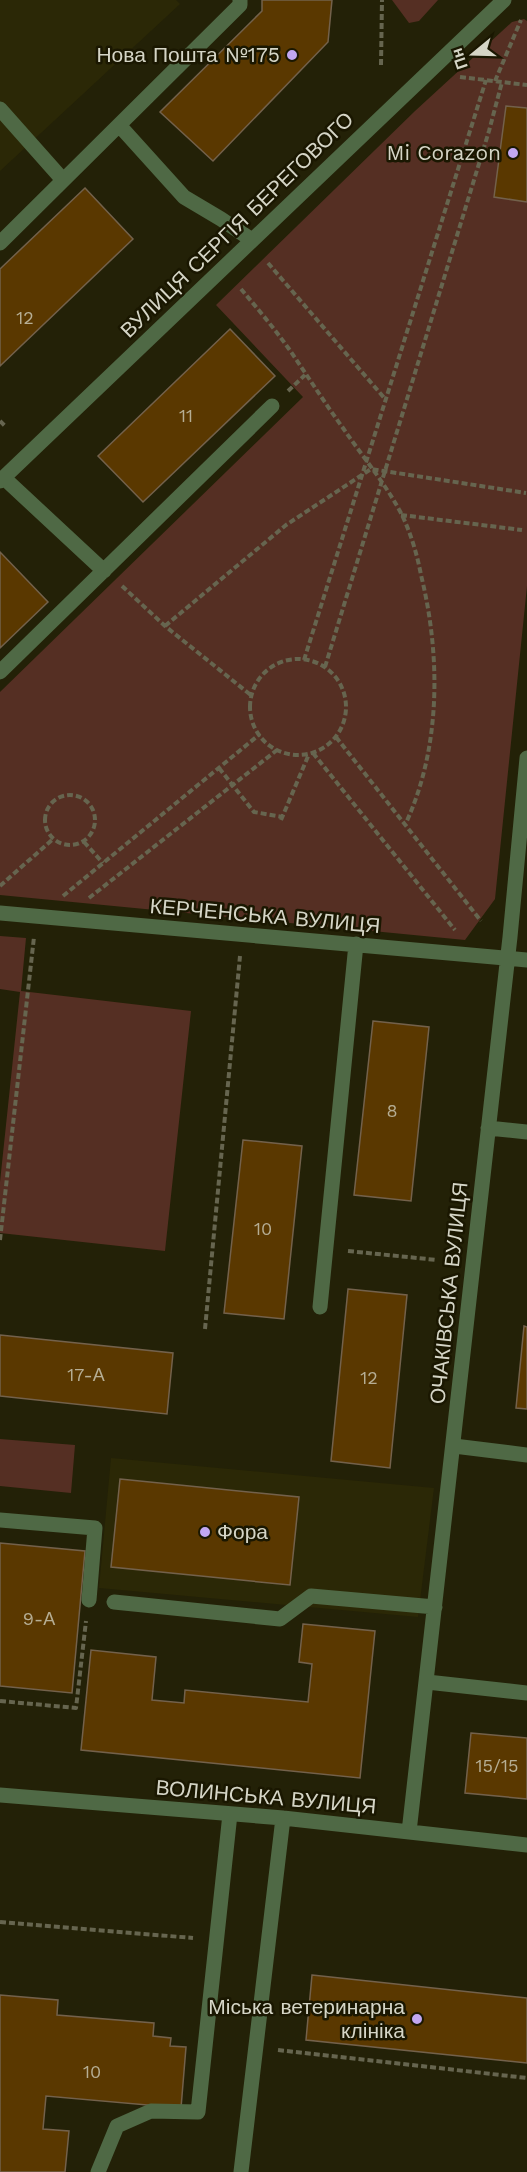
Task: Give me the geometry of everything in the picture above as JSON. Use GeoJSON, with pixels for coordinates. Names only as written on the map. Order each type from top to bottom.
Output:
{"type":"FeatureCollection","features":[{"type":"Feature","properties":{"kind":"street"},"geometry":{"type":"LineString","coordinates":[[0,243],[240,5],[240,0]]}},
{"type":"Feature","properties":{"kind":"street","name":"ВУЛИЦЯ СЕРГІЯ БЕРЕГОВОГО"},"geometry":{"type":"LineString","coordinates":[[2,479],[504,0]]}},
{"type":"Feature","properties":{"kind":"street"},"geometry":{"type":"LineString","coordinates":[[0,109],[63,180]]}},
{"type":"Feature","properties":{"kind":"street"},"geometry":{"type":"LineString","coordinates":[[119,125],[184,197],[252,240]]}},
{"type":"Feature","properties":{"kind":"street"},"geometry":{"type":"LineString","coordinates":[[0,672],[272,406]]}},
{"type":"Feature","properties":{"kind":"street"},"geometry":{"type":"LineString","coordinates":[[2,479],[104,571]]}},
{"type":"Feature","properties":{"kind":"street","name":"ОЧАКІВСЬКА ВУЛИЦЯ"},"geometry":{"type":"LineString","coordinates":[[409,1832],[508,958],[527,758]]}},
{"type":"Feature","properties":{"kind":"street","name":"КЕРЧЕНСЬКА ВУЛИЦЯ"},"geometry":{"type":"LineString","coordinates":[[0,913],[527,960]]}},
{"type":"Feature","properties":{"kind":"street"},"geometry":{"type":"LineString","coordinates":[[320,1307],[356,944]]}},
{"type":"Feature","properties":{"kind":"street"},"geometry":{"type":"LineString","coordinates":[[488,1128],[527,1132]]}},
{"type":"Feature","properties":{"kind":"street"},"geometry":{"type":"LineString","coordinates":[[454,1446],[527,1455]]}},
{"type":"Feature","properties":{"kind":"street"},"geometry":{"type":"LineString","coordinates":[[0,1520],[95,1528],[89,1600]]}},
{"type":"Feature","properties":{"kind":"street"},"geometry":{"type":"LineString","coordinates":[[114,1602],[280,1619],[311,1596],[435,1607]]}},
{"type":"Feature","properties":{"kind":"street"},"geometry":{"type":"LineString","coordinates":[[427,1682],[527,1693]]}},
{"type":"Feature","properties":{"kind":"street","name":"ВОЛИНСЬКА ВУЛИЦЯ"},"geometry":{"type":"LineString","coordinates":[[0,1795],[283,1818],[527,1845]]}},
{"type":"Feature","properties":{"kind":"street"},"geometry":{"type":"LineString","coordinates":[[98,2172],[117,2126],[151,2111],[198,2112],[230,1814]]}},
{"type":"Feature","properties":{"kind":"street"},"geometry":{"type":"LineString","coordinates":[[241,2172],[283,1818]]}},
{"type":"Feature","properties":{"kind":"path"},"geometry":{"type":"LineString","coordinates":[[381,65],[382,0]]}},
{"type":"Feature","properties":{"kind":"path"},"geometry":{"type":"LineString","coordinates":[[495,81],[521,20]]}},
{"type":"Feature","properties":{"kind":"path"},"geometry":{"type":"LineString","coordinates":[[460,78],[527,85]]}},
{"type":"Feature","properties":{"kind":"path"},"geometry":{"type":"LineString","coordinates":[[304,660],[486,80]]}},
{"type":"Feature","properties":{"kind":"path"},"geometry":{"type":"LineString","coordinates":[[325,667],[502,82]]}},
{"type":"Feature","properties":{"kind":"path"},"geometry":{"type":"LineString","coordinates":[[268,263],[386,401]]}},
{"type":"Feature","properties":{"kind":"path"},"geometry":{"type":"LineString","coordinates":[[241,288],[288,348],[367,462],[401,514],[415,546],[426,594],[434,662],[434,706],[425,767],[405,825]]}},
{"type":"Feature","properties":{"kind":"path"},"geometry":{"type":"LineString","coordinates":[[0,421],[5,426]]}},
{"type":"Feature","properties":{"kind":"path"},"geometry":{"type":"LineString","coordinates":[[165,626],[286,525],[371,469],[526,493]]}},
{"type":"Feature","properties":{"kind":"path"},"geometry":{"type":"LineString","coordinates":[[401,514],[522,530]]}},
{"type":"Feature","properties":{"kind":"path"},"geometry":{"type":"LineString","coordinates":[[104,571],[165,626],[252,696]]}},
{"type":"Feature","properties":{"kind":"path"},"geometry":{"type":"LineString","coordinates":[[296,659],[325,667],[344,691],[346,706],[344,722],[336,737],[324,748],[311,753],[293,755],[277,750],[260,735],[250,711],[252,696],[258,682],[268,670],[281,662],[296,659]]}},
{"type":"Feature","properties":{"kind":"path"},"geometry":{"type":"LineString","coordinates":[[60,898],[260,735]]}},
{"type":"Feature","properties":{"kind":"path"},"geometry":{"type":"LineString","coordinates":[[336,737],[481,921]]}},
{"type":"Feature","properties":{"kind":"path"},"geometry":{"type":"LineString","coordinates":[[86,900],[277,750]]}},
{"type":"Feature","properties":{"kind":"path"},"geometry":{"type":"LineString","coordinates":[[219,768],[254,812],[282,819],[311,753]]}},
{"type":"Feature","properties":{"kind":"path"},"geometry":{"type":"LineString","coordinates":[[311,753],[462,938]]}},
{"type":"Feature","properties":{"kind":"path"},"geometry":{"type":"LineString","coordinates":[[76,796],[91,805],[96,820],[90,836],[84,842],[68,846],[52,839],[45,824],[48,808],[60,797],[76,796]]}},
{"type":"Feature","properties":{"kind":"path"},"geometry":{"type":"LineString","coordinates":[[0,886],[52,839]]}},
{"type":"Feature","properties":{"kind":"path"},"geometry":{"type":"LineString","coordinates":[[84,842],[102,863]]}},
{"type":"Feature","properties":{"kind":"path"},"geometry":{"type":"LineString","coordinates":[[0,1240],[34,934]]}},
{"type":"Feature","properties":{"kind":"path"},"geometry":{"type":"LineString","coordinates":[[205,1329],[240,952]]}},
{"type":"Feature","properties":{"kind":"path"},"geometry":{"type":"LineString","coordinates":[[326,1249],[437,1260]]}},
{"type":"Feature","properties":{"kind":"path"},"geometry":{"type":"LineString","coordinates":[[0,1701],[76,1708],[89,1600]]}},
{"type":"Feature","properties":{"kind":"path"},"geometry":{"type":"LineString","coordinates":[[0,1922],[217,1940]]}},
{"type":"Feature","properties":{"kind":"path"},"geometry":{"type":"LineString","coordinates":[[256,2048],[527,2078]]}},
{"type":"Feature","properties":{"kind":"shaded area"},"geometry":{"type":"Polygon","coordinates":[[[0,0],[176,0],[180,4],[0,171],[0,0]]]}},
{"type":"Feature","properties":{"kind":"shaded area"},"geometry":{"type":"Polygon","coordinates":[[[392,0],[438,0],[419,21],[409,23],[392,0]]]}},
{"type":"Feature","properties":{"kind":"shaded area"},"geometry":{"type":"Polygon","coordinates":[[[524,19],[527,21],[527,586],[495,899],[465,940],[0,895],[0,692],[303,397],[216,305],[415,111],[512,22],[524,19]]]}},
{"type":"Feature","properties":{"kind":"shaded area"},"geometry":{"type":"Polygon","coordinates":[[[0,936],[26,938],[21,991],[191,1011],[165,1251],[0,1233],[0,1182],[20,992],[0,989],[0,936]]]}},
{"type":"Feature","properties":{"kind":"shaded area"},"geometry":{"type":"Polygon","coordinates":[[[0,1439],[75,1445],[71,1493],[0,1486],[0,1439]]]}},
{"type":"Feature","properties":{"kind":"shaded area"},"geometry":{"type":"Polygon","coordinates":[[[111,1458],[434,1488],[418,1617],[99,1588],[111,1458]]]}},
{"type":"Feature","properties":{"kind":"building"},"geometry":{"type":"Polygon","coordinates":[[[262,0],[332,0],[328,42],[213,161],[160,112],[262,11],[262,0]]]}},
{"type":"Feature","properties":{"kind":"building","name":"Mi Corazon"},"geometry":{"type":"Polygon","coordinates":[[[506,106],[527,108],[527,202],[494,197],[506,106]]]}},
{"type":"Feature","properties":{"kind":"building"},"geometry":{"type":"Polygon","coordinates":[[[85,188],[133,239],[0,366],[0,269],[85,188]]]}},
{"type":"Feature","properties":{"kind":"building"},"geometry":{"type":"Polygon","coordinates":[[[230,329],[275,376],[143,502],[98,456],[230,329]]]}},
{"type":"Feature","properties":{"kind":"building"},"geometry":{"type":"Polygon","coordinates":[[[0,552],[48,602],[0,648],[0,552]]]}},
{"type":"Feature","properties":{"kind":"building"},"geometry":{"type":"Polygon","coordinates":[[[373,1021],[429,1027],[411,1201],[354,1195],[373,1021]]]}},
{"type":"Feature","properties":{"kind":"building"},"geometry":{"type":"Polygon","coordinates":[[[243,1140],[302,1146],[284,1319],[224,1313],[243,1140]]]}},
{"type":"Feature","properties":{"kind":"building"},"geometry":{"type":"Polygon","coordinates":[[[348,1289],[407,1295],[390,1468],[331,1461],[348,1289]]]}},
{"type":"Feature","properties":{"kind":"building"},"geometry":{"type":"Polygon","coordinates":[[[524,1326],[527,1327],[527,1409],[516,1408],[524,1326]]]}},
{"type":"Feature","properties":{"kind":"building"},"geometry":{"type":"Polygon","coordinates":[[[0,1335],[173,1353],[167,1414],[0,1396],[0,1335]]]}},
{"type":"Feature","properties":{"kind":"building","name":"Фора"},"geometry":{"type":"Polygon","coordinates":[[[120,1479],[299,1497],[290,1585],[111,1567],[120,1479]]]}},
{"type":"Feature","properties":{"kind":"building"},"geometry":{"type":"Polygon","coordinates":[[[0,1543],[85,1551],[72,1693],[0,1686],[0,1543]]]}},
{"type":"Feature","properties":{"kind":"building"},"geometry":{"type":"Polygon","coordinates":[[[303,1624],[375,1631],[360,1778],[81,1750],[91,1650],[156,1657],[152,1700],[184,1703],[185,1690],[308,1702],[312,1664],[299,1662],[303,1624]]]}},
{"type":"Feature","properties":{"kind":"building"},"geometry":{"type":"Polygon","coordinates":[[[471,1733],[527,1738],[527,1799],[465,1793],[471,1733]]]}},
{"type":"Feature","properties":{"kind":"building","name":"Міська ветеринарна клініка"},"geometry":{"type":"Polygon","coordinates":[[[312,1975],[527,1998],[527,2063],[306,2040],[312,1975]]]}},
{"type":"Feature","properties":{"kind":"building"},"geometry":{"type":"Polygon","coordinates":[[[0,1995],[58,2000],[57,2015],[154,2023],[153,2036],[171,2038],[170,2046],[186,2047],[181,2108],[46,2096],[43,2129],[69,2131],[65,2172],[0,2172],[0,1995]]]}},
{"type":"Feature","properties":{"kind":"place","name":"Нова Пошта №175"},"geometry":{"type":"Point","coordinates":[292,55]}},
{"type":"Feature","properties":{"kind":"place","name":"Mi Corazon"},"geometry":{"type":"Point","coordinates":[513,153]}},
{"type":"Feature","properties":{"kind":"place","name":"Фора"},"geometry":{"type":"Point","coordinates":[205,1532]}},
{"type":"Feature","properties":{"kind":"place","name":"Міська ветеринарна клініка"},"geometry":{"type":"Point","coordinates":[417,2019]}}]}
